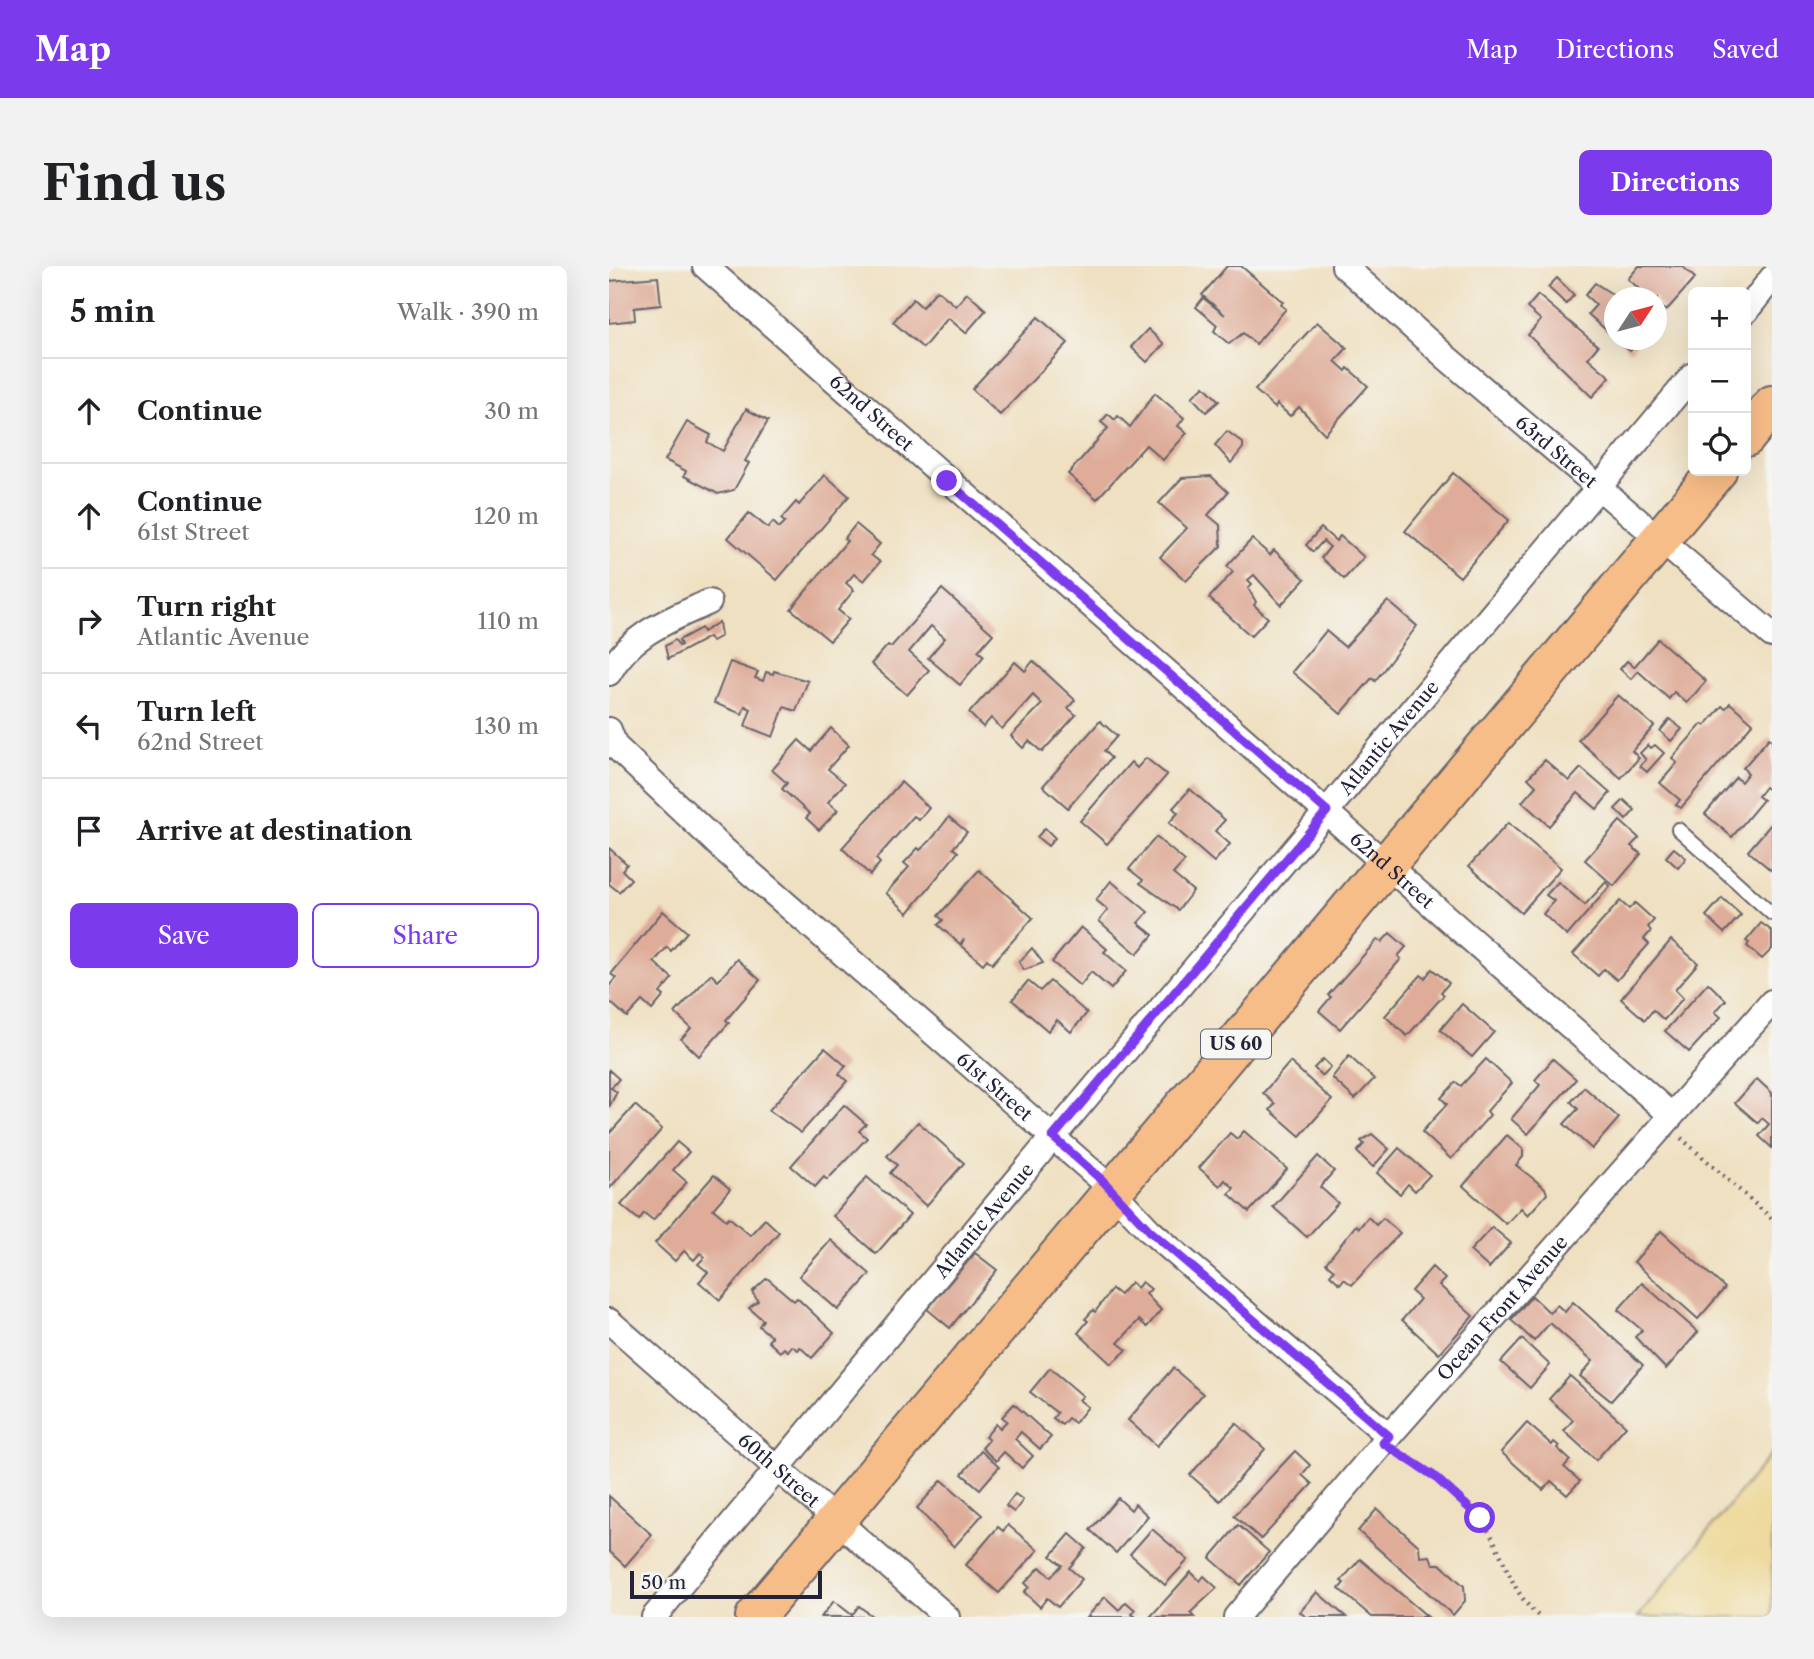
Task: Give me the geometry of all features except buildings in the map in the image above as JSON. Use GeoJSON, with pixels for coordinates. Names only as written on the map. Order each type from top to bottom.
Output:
{"type":"FeatureCollection","features":[{"type":"Feature","properties":{"kind":"highway"},"geometry":{"type":"LineString","coordinates":[[1751,431],[1772,405]]}},
{"type":"Feature","properties":{"kind":"highway","name":"US 60"},"geometry":{"type":"LineString","coordinates":[[755,1617],[1713,476]]}},
{"type":"Feature","properties":{"kind":"street","name":"62nd Street"},"geometry":{"type":"LineString","coordinates":[[705,266],[1387,863],[1668,1119]]}},
{"type":"Feature","properties":{"kind":"street","name":"63rd Street"},"geometry":{"type":"LineString","coordinates":[[1344,266],[1447,359],[1772,635]]}},
{"type":"Feature","properties":{"kind":"street"},"geometry":{"type":"LineString","coordinates":[[1751,305],[1772,278]]}},
{"type":"Feature","properties":{"kind":"street","name":"Atlantic Avenue"},"geometry":{"type":"LineString","coordinates":[[654,1617],[1688,381]]}},
{"type":"Feature","properties":{"kind":"street"},"geometry":{"type":"LineString","coordinates":[[609,673],[618,656],[633,640],[709,602]]}},
{"type":"Feature","properties":{"kind":"street","name":"61st Street"},"geometry":{"type":"LineString","coordinates":[[609,730],[615,746],[723,849],[1114,1191],[1150,1231],[1386,1439]]}},
{"type":"Feature","properties":{"kind":"street","name":"Ocean Front Avenue"},"geometry":{"type":"LineString","coordinates":[[1236,1617],[1386,1439],[1772,1002]]}},
{"type":"Feature","properties":{"kind":"street","name":"60th Street"},"geometry":{"type":"LineString","coordinates":[[609,1321],[947,1617]]}},
{"type":"Feature","properties":{"kind":"lane"},"geometry":{"type":"LineString","coordinates":[[1678,830],[1772,914]]}},
{"type":"Feature","properties":{"kind":"path"},"geometry":{"type":"LineString","coordinates":[[1668,1119],[1772,1219]]}},
{"type":"Feature","properties":{"kind":"path"},"geometry":{"type":"LineString","coordinates":[[1386,1439],[1434,1476],[1480,1518],[1525,1606],[1540,1617]]}},
{"type":"Feature","properties":{"kind":"sand"},"geometry":{"type":"Polygon","coordinates":[[[1772,1453],[1772,1617],[1638,1617],[1772,1453]]]}},
{"type":"Feature","properties":{"kind":"route"},"geometry":{"type":"LineString","coordinates":[[947,481],[1327,811],[1053,1137],[1103,1181],[1150,1231],[1389,1436],[1383,1443],[1434,1476],[1480,1518]]}}]}
